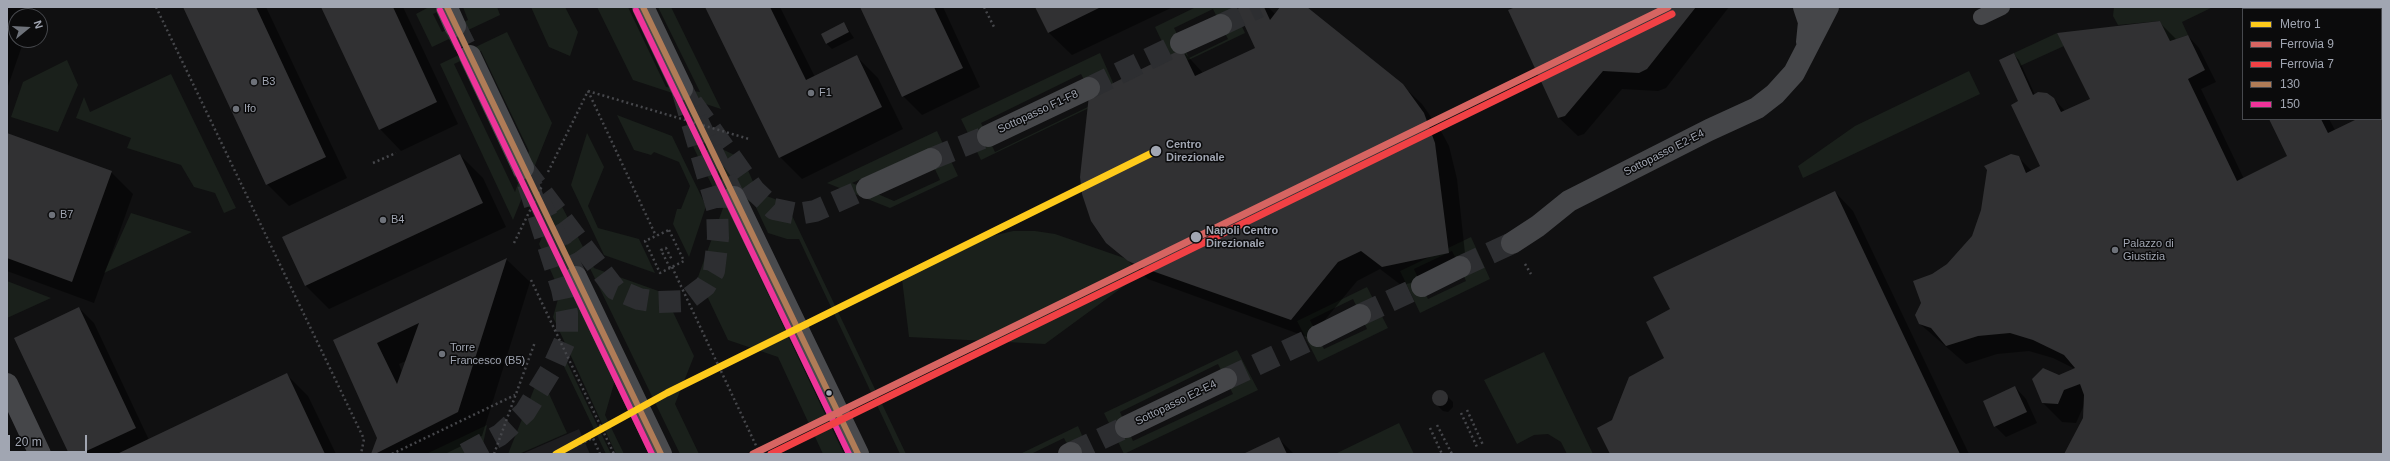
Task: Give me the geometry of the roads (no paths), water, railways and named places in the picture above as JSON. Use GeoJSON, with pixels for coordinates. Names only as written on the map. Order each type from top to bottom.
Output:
{"type":"FeatureCollection","features":[{"type":"Feature","properties":{"kind":"main road"},"geometry":{"type":"LineString","coordinates":[[643,7],[682,89]]}},
{"type":"Feature","properties":{"kind":"main road"},"geometry":{"type":"LineString","coordinates":[[470,56],[523,168]]}},
{"type":"Feature","properties":{"kind":"main road"},"geometry":{"type":"LineString","coordinates":[[734,197],[858,454]]}},
{"type":"Feature","properties":{"kind":"main road"},"geometry":{"type":"LineString","coordinates":[[576,277],[661,454]]}},
{"type":"Feature","properties":{"kind":"street"},"geometry":{"type":"LineString","coordinates":[[1804,7],[1809,22],[1805,53]]}},
{"type":"Feature","properties":{"kind":"street","name":"Sottopasso E2-E4"},"geometry":{"type":"LineString","coordinates":[[1512,243],[1538,226],[1569,201],[1709,130],[1757,108],[1775,94],[1794,73],[1828,7]]}},
{"type":"Feature","properties":{"kind":"street"},"geometry":{"type":"LineString","coordinates":[[1181,43],[1221,25]]}},
{"type":"Feature","properties":{"kind":"street","name":"Sottopasso F1-F8"},"geometry":{"type":"LineString","coordinates":[[988,136],[1089,88]]}},
{"type":"Feature","properties":{"kind":"street"},"geometry":{"type":"LineString","coordinates":[[867,188],[931,159]]}},
{"type":"Feature","properties":{"kind":"street"},"geometry":{"type":"LineString","coordinates":[[1422,286],[1460,267]]}},
{"type":"Feature","properties":{"kind":"street"},"geometry":{"type":"LineString","coordinates":[[1318,336],[1360,315]]}},
{"type":"Feature","properties":{"kind":"street","name":"Sottopasso E2-E4"},"geometry":{"type":"LineString","coordinates":[[1126,426],[1226,379]]}},
{"type":"Feature","properties":{"kind":"street"},"geometry":{"type":"LineString","coordinates":[[7,384],[40,454]]}},
{"type":"Feature","properties":{"kind":"lane"},"geometry":{"type":"LineString","coordinates":[[1981,17],[2002,7]]}},
{"type":"Feature","properties":{"kind":"tunnel"},"geometry":{"type":"LineString","coordinates":[[1221,25],[1259,7]]}},
{"type":"Feature","properties":{"kind":"tunnel"},"geometry":{"type":"LineString","coordinates":[[455,26],[470,56]]}},
{"type":"Feature","properties":{"kind":"tunnel"},"geometry":{"type":"LineString","coordinates":[[1089,88],[1181,43]]}},
{"type":"Feature","properties":{"kind":"tunnel"},"geometry":{"type":"LineString","coordinates":[[523,168],[615,289],[639,299],[658,302],[685,301],[705,286],[714,271],[718,238],[717,208],[682,89]]}},
{"type":"Feature","properties":{"kind":"tunnel"},"geometry":{"type":"LineString","coordinates":[[682,89],[734,197]]}},
{"type":"Feature","properties":{"kind":"tunnel"},"geometry":{"type":"LineString","coordinates":[[692,103],[754,190],[774,209],[798,214],[815,211],[867,188]]}},
{"type":"Feature","properties":{"kind":"tunnel"},"geometry":{"type":"LineString","coordinates":[[931,159],[988,136]]}},
{"type":"Feature","properties":{"kind":"tunnel"},"geometry":{"type":"LineString","coordinates":[[465,454],[500,435],[525,412],[554,365],[567,336],[567,313],[562,289],[523,168]]}},
{"type":"Feature","properties":{"kind":"tunnel"},"geometry":{"type":"LineString","coordinates":[[523,168],[576,277]]}},
{"type":"Feature","properties":{"kind":"tunnel"},"geometry":{"type":"LineString","coordinates":[[1460,267],[1512,243]]}},
{"type":"Feature","properties":{"kind":"tunnel"},"geometry":{"type":"LineString","coordinates":[[1360,315],[1422,286]]}},
{"type":"Feature","properties":{"kind":"tunnel"},"geometry":{"type":"LineString","coordinates":[[1226,379],[1318,336]]}},
{"type":"Feature","properties":{"kind":"tunnel"},"geometry":{"type":"LineString","coordinates":[[1071,453],[1126,427]]}},
{"type":"Feature","properties":{"kind":"metro line","name":"1"},"geometry":{"type":"LineString","coordinates":[[556,454],[667,393],[1156,151]]}},
{"type":"Feature","properties":{"kind":"rail line","name":"9"},"geometry":{"type":"LineString","coordinates":[[753,454],[1668,7]]}},
{"type":"Feature","properties":{"kind":"rail line","name":"7"},"geometry":{"type":"LineString","coordinates":[[771,454],[1672,14]]}},
{"type":"Feature","properties":{"kind":"place","name":"B3"},"geometry":{"type":"Point","coordinates":[254,82]}},
{"type":"Feature","properties":{"kind":"place","name":"F1"},"geometry":{"type":"Point","coordinates":[811,93]}},
{"type":"Feature","properties":{"kind":"place","name":"Ifo"},"geometry":{"type":"Point","coordinates":[236,109]}},
{"type":"Feature","properties":{"kind":"place","name":"Centro Direzionale"},"geometry":{"type":"Point","coordinates":[1156,151]}},
{"type":"Feature","properties":{"kind":"place","name":"B7"},"geometry":{"type":"Point","coordinates":[52,215]}},
{"type":"Feature","properties":{"kind":"place","name":"B4"},"geometry":{"type":"Point","coordinates":[383,220]}},
{"type":"Feature","properties":{"kind":"place","name":"Napoli Centro Direzionale"},"geometry":{"type":"Point","coordinates":[1196,237]}},
{"type":"Feature","properties":{"kind":"place","name":"Palazzo di Giustizia"},"geometry":{"type":"Point","coordinates":[2115,250]}},
{"type":"Feature","properties":{"kind":"place","name":"Torre Francesco (B5)"},"geometry":{"type":"Point","coordinates":[442,354]}}]}
